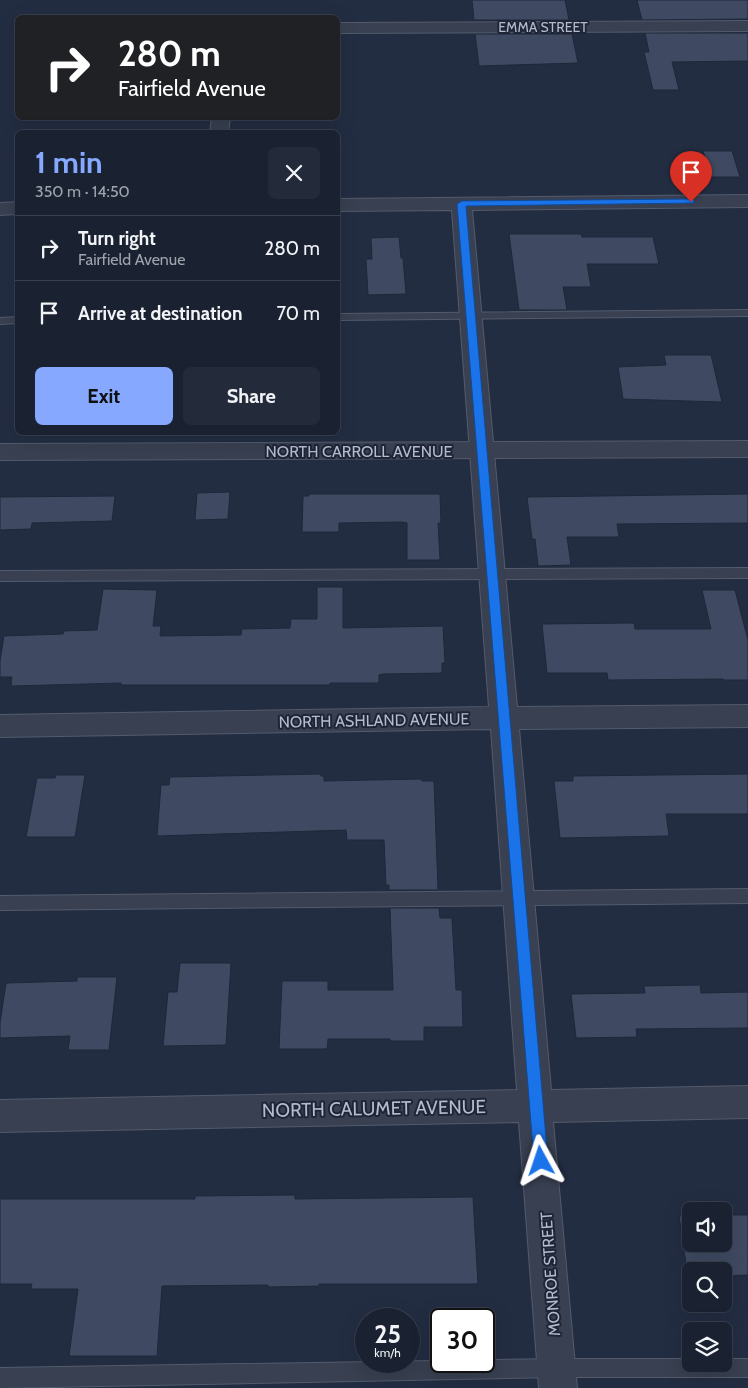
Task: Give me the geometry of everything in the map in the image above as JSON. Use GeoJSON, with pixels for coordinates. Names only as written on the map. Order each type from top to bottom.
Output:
{"type":"FeatureCollection","features":[{"type":"Feature","properties":{"kind":"street","name":"EMMA STREET"},"geometry":{"type":"LineString","coordinates":[[340,28],[748,26]]}},
{"type":"Feature","properties":{"kind":"street"},"geometry":{"type":"LineString","coordinates":[[340,205],[748,201]]}},
{"type":"Feature","properties":{"kind":"street","name":"MONROE STREET"},"geometry":{"type":"LineString","coordinates":[[462,204],[558,1378]]}},
{"type":"Feature","properties":{"kind":"street"},"geometry":{"type":"LineString","coordinates":[[0,209],[15,208]]}},
{"type":"Feature","properties":{"kind":"street","name":"NORTH CARROLL AVENUE"},"geometry":{"type":"LineString","coordinates":[[0,452],[748,449]]}},
{"type":"Feature","properties":{"kind":"street","name":"NORTH ASHLAND AVENUE"},"geometry":{"type":"LineString","coordinates":[[0,726],[748,716]]}},
{"type":"Feature","properties":{"kind":"street","name":"NORTH CALUMET AVENUE"},"geometry":{"type":"LineString","coordinates":[[0,1116],[537,1104],[748,1102]]}},
{"type":"Feature","properties":{"kind":"lane"},"geometry":{"type":"LineString","coordinates":[[340,317],[748,313]]}},
{"type":"Feature","properties":{"kind":"lane"},"geometry":{"type":"LineString","coordinates":[[0,321],[15,320]]}},
{"type":"Feature","properties":{"kind":"lane"},"geometry":{"type":"LineString","coordinates":[[0,576],[748,573]]}},
{"type":"Feature","properties":{"kind":"lane"},"geometry":{"type":"LineString","coordinates":[[0,903],[748,896]]}},
{"type":"Feature","properties":{"kind":"lane"},"geometry":{"type":"LineString","coordinates":[[0,1378],[558,1378],[748,1368]]}},
{"type":"Feature","properties":{"kind":"building"},"geometry":{"type":"Polygon","coordinates":[[[472,0],[565,0],[569,20],[474,20],[472,0]]]}},
{"type":"Feature","properties":{"kind":"building"},"geometry":{"type":"Polygon","coordinates":[[[637,0],[748,0],[748,19],[642,20],[637,0]]]}},
{"type":"Feature","properties":{"kind":"building"},"geometry":{"type":"Polygon","coordinates":[[[645,33],[748,33],[748,61],[672,62],[679,90],[653,90],[644,52],[649,52],[645,33]]]}},
{"type":"Feature","properties":{"kind":"building"},"geometry":{"type":"Polygon","coordinates":[[[475,34],[572,34],[578,63],[479,66],[475,34]]]}},
{"type":"Feature","properties":{"kind":"building"},"geometry":{"type":"Polygon","coordinates":[[[703,151],[732,151],[740,177],[711,177],[703,151]]]}},
{"type":"Feature","properties":{"kind":"building"},"geometry":{"type":"Polygon","coordinates":[[[509,234],[653,237],[659,264],[587,264],[591,287],[563,287],[567,310],[519,310],[509,234]]]}},
{"type":"Feature","properties":{"kind":"building"},"geometry":{"type":"Polygon","coordinates":[[[399,237],[406,294],[368,295],[366,259],[372,259],[371,238],[399,237]]]}},
{"type":"Feature","properties":{"kind":"building"},"geometry":{"type":"Polygon","coordinates":[[[664,355],[711,355],[722,402],[623,399],[618,367],[666,365],[664,355]]]}},
{"type":"Feature","properties":{"kind":"building"},"geometry":{"type":"Polygon","coordinates":[[[230,492],[228,519],[195,520],[197,493],[230,492]]]}},
{"type":"Feature","properties":{"kind":"building"},"geometry":{"type":"Polygon","coordinates":[[[309,494],[440,494],[441,523],[438,523],[440,560],[407,560],[407,523],[339,523],[339,532],[302,532],[303,496],[309,496],[309,494]]]}},
{"type":"Feature","properties":{"kind":"building"},"geometry":{"type":"Polygon","coordinates":[[[748,494],[748,523],[617,524],[619,537],[567,537],[571,565],[538,566],[535,539],[532,539],[527,497],[748,494]]]}},
{"type":"Feature","properties":{"kind":"building"},"geometry":{"type":"Polygon","coordinates":[[[115,496],[112,521],[32,523],[31,529],[0,530],[0,497],[115,496]]]}},
{"type":"Feature","properties":{"kind":"building"},"geometry":{"type":"Polygon","coordinates":[[[317,587],[343,587],[343,628],[443,626],[445,663],[442,663],[442,673],[383,674],[379,675],[379,683],[330,683],[330,685],[121,685],[121,683],[11,686],[12,677],[0,677],[0,661],[4,636],[63,634],[64,631],[97,630],[103,589],[157,590],[153,626],[161,626],[160,636],[241,635],[242,629],[290,628],[291,619],[317,619],[317,587]]]}},
{"type":"Feature","properties":{"kind":"building"},"geometry":{"type":"Polygon","coordinates":[[[702,590],[735,590],[748,640],[748,680],[608,680],[607,673],[547,673],[542,624],[634,623],[635,629],[711,629],[702,590]]]}},
{"type":"Feature","properties":{"kind":"building"},"geometry":{"type":"Polygon","coordinates":[[[321,774],[321,776],[324,776],[324,781],[421,779],[422,781],[434,781],[438,890],[389,890],[389,885],[386,885],[384,840],[347,840],[346,830],[157,836],[161,785],[169,785],[170,777],[321,774]]]}},
{"type":"Feature","properties":{"kind":"building"},"geometry":{"type":"Polygon","coordinates":[[[748,774],[748,814],[666,814],[669,836],[560,838],[554,781],[573,781],[573,776],[748,774]]]}},
{"type":"Feature","properties":{"kind":"building"},"geometry":{"type":"Polygon","coordinates":[[[56,775],[85,775],[75,837],[26,837],[37,778],[55,778],[56,775]]]}},
{"type":"Feature","properties":{"kind":"building"},"geometry":{"type":"Polygon","coordinates":[[[390,908],[439,908],[440,918],[452,918],[456,990],[462,990],[463,1027],[424,1027],[424,1041],[328,1039],[327,1049],[279,1049],[282,981],[328,981],[328,990],[393,990],[390,908]]]}},
{"type":"Feature","properties":{"kind":"building"},"geometry":{"type":"Polygon","coordinates":[[[180,963],[231,963],[226,1045],[163,1046],[168,992],[177,992],[180,963]]]}},
{"type":"Feature","properties":{"kind":"building"},"geometry":{"type":"Polygon","coordinates":[[[77,977],[117,977],[109,1050],[68,1050],[70,1036],[0,1038],[0,1023],[6,983],[77,981],[77,977]]]}},
{"type":"Feature","properties":{"kind":"building"},"geometry":{"type":"Polygon","coordinates":[[[700,985],[701,993],[748,992],[748,1028],[636,1029],[637,1037],[576,1038],[571,994],[645,993],[644,986],[700,985]]]}},
{"type":"Feature","properties":{"kind":"building"},"geometry":{"type":"Polygon","coordinates":[[[295,1195],[295,1199],[473,1197],[478,1284],[319,1284],[319,1286],[268,1287],[268,1285],[162,1286],[157,1356],[69,1356],[78,1289],[31,1289],[32,1284],[0,1284],[0,1199],[195,1199],[195,1196],[295,1195]]]}},
{"type":"Feature","properties":{"kind":"building"},"geometry":{"type":"Polygon","coordinates":[[[732,1215],[748,1215],[748,1275],[732,1276],[732,1262],[686,1262],[684,1252],[732,1252],[732,1215]]]}},
{"type":"Feature","properties":{"kind":"building"},"geometry":{"type":"Polygon","coordinates":[[[679,1216],[682,1216],[682,1237],[679,1216]]]}},
{"type":"Feature","properties":{"kind":"route"},"geometry":{"type":"LineString","coordinates":[[541,1161],[462,204],[691,202]]}}]}
